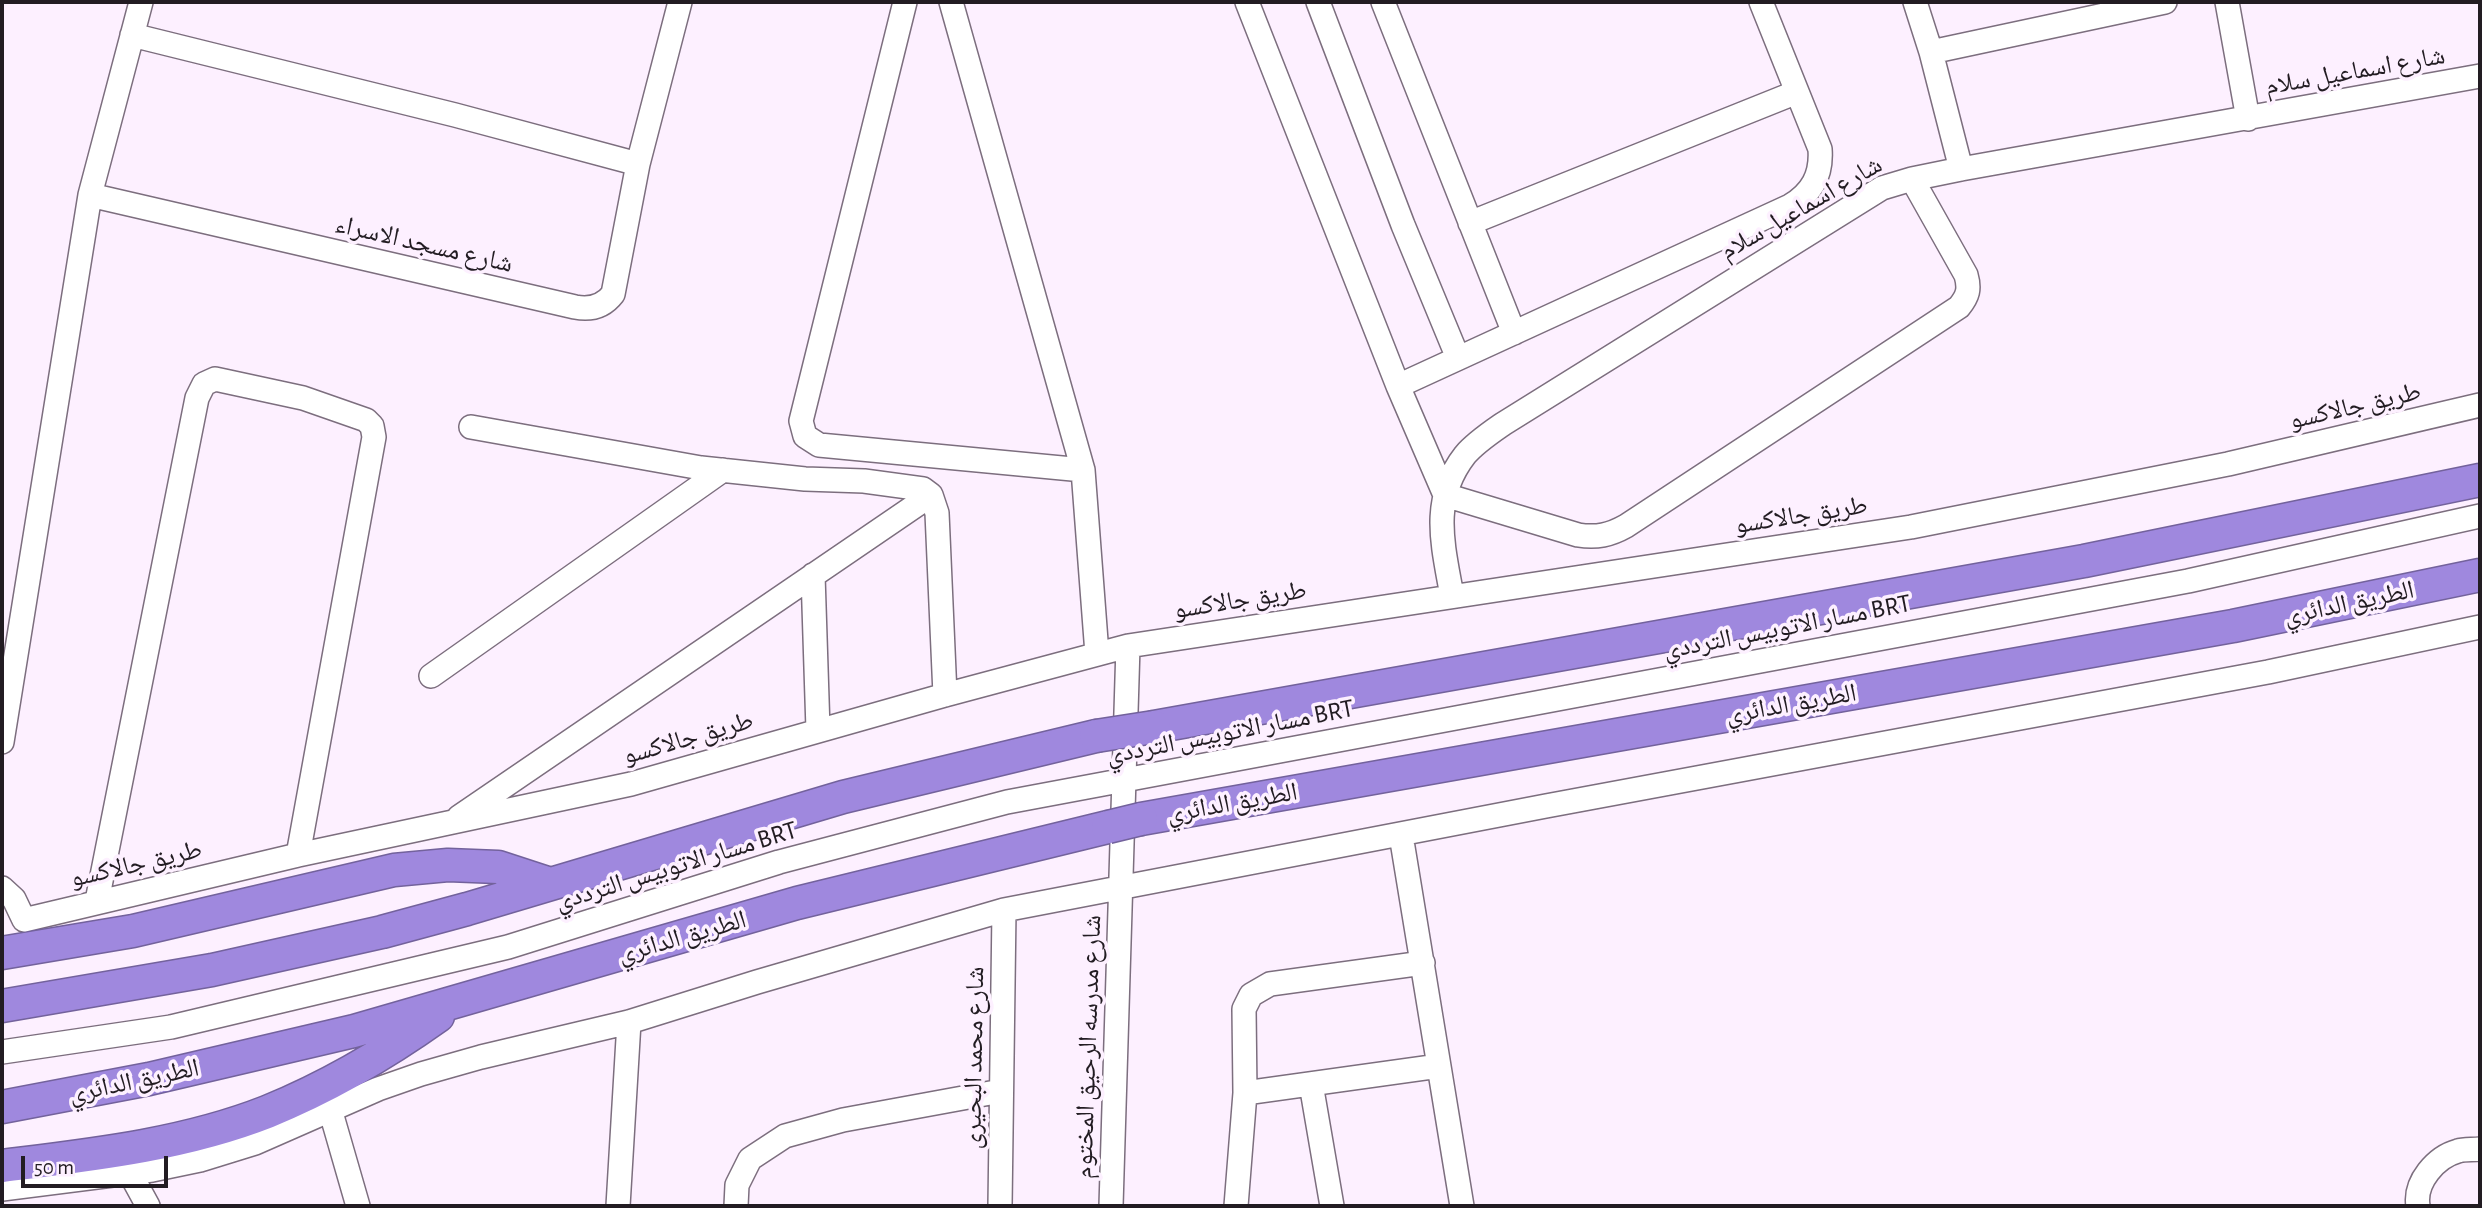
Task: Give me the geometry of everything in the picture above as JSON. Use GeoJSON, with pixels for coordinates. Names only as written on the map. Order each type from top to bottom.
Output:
{"type":"FeatureCollection","features":[{"type":"Feature","properties":{"kind":"highway"},"geometry":{"type":"LineString","coordinates":[[2,1006],[126,987],[297,952],[430,919],[844,797],[1096,736],[2084,561],[2480,480]]}},
{"type":"Feature","properties":{"kind":"highway","name":"الطريق الدائري"},"geometry":{"type":"LineString","coordinates":[[2,1107],[252,1056],[456,1003],[797,903],[1141,819],[2233,626],[2480,575]]}},
{"type":"Feature","properties":{"kind":"highway"},"geometry":{"type":"LineString","coordinates":[[2,953],[133,931],[394,870],[448,865],[498,867],[550,884]]}},
{"type":"Feature","properties":{"kind":"highway"},"geometry":{"type":"LineString","coordinates":[[2,1166],[142,1146],[184,1137],[267,1112],[395,1046],[456,1003]]}},
{"type":"Feature","properties":{"kind":"street"},"geometry":{"type":"LineString","coordinates":[[2,742],[90,195],[141,2]]}},
{"type":"Feature","properties":{"kind":"street","name":"شارع مسجد الاسراء"},"geometry":{"type":"LineString","coordinates":[[90,195],[588,309],[603,304],[613,294],[638,163],[680,2]]}},
{"type":"Feature","properties":{"kind":"street"},"geometry":{"type":"LineString","coordinates":[[905,2],[801,421],[805,436],[820,445],[1083,470]]}},
{"type":"Feature","properties":{"kind":"street"},"geometry":{"type":"LineString","coordinates":[[951,2],[1083,470],[1097,654]]}},
{"type":"Feature","properties":{"kind":"street"},"geometry":{"type":"LineString","coordinates":[[1247,2],[1398,386],[1445,495],[1578,536],[1595,538],[1611,534],[1959,307],[1967,298],[1969,286],[1966,275],[1912,179]]}},
{"type":"Feature","properties":{"kind":"street"},"geometry":{"type":"LineString","coordinates":[[1318,2],[1403,225],[1458,358]]}},
{"type":"Feature","properties":{"kind":"street"},"geometry":{"type":"LineString","coordinates":[[1383,2],[1514,333]]}},
{"type":"Feature","properties":{"kind":"street"},"geometry":{"type":"LineString","coordinates":[[1398,386],[1800,200],[1814,184],[1821,162],[1820,149],[1761,2]]}},
{"type":"Feature","properties":{"kind":"street"},"geometry":{"type":"LineString","coordinates":[[1915,2],[1931,51],[1961,169]]}},
{"type":"Feature","properties":{"kind":"street"},"geometry":{"type":"LineString","coordinates":[[1931,51],[2165,2]]}},
{"type":"Feature","properties":{"kind":"street"},"geometry":{"type":"LineString","coordinates":[[2227,2],[2248,119]]}},
{"type":"Feature","properties":{"kind":"street"},"geometry":{"type":"LineString","coordinates":[[132,35],[442,111],[638,163]]}},
{"type":"Feature","properties":{"kind":"street","name":"شارع اسماعيل سلام"},"geometry":{"type":"LineString","coordinates":[[1452,596],[1440,531],[1445,495],[1466,454],[1503,424],[1868,195],[1912,179],[1961,169],[2480,76]]}},
{"type":"Feature","properties":{"kind":"street"},"geometry":{"type":"LineString","coordinates":[[1470,223],[1797,92]]}},
{"type":"Feature","properties":{"kind":"street"},"geometry":{"type":"LineString","coordinates":[[97,901],[197,398],[204,384],[215,379],[303,398],[366,420],[372,426],[374,436],[298,855]]}},
{"type":"Feature","properties":{"kind":"street","name":"طريق جالاكسو"},"geometry":{"type":"LineString","coordinates":[[2,888],[14,899],[24,920],[298,855],[631,784],[1128,646],[1911,527],[2228,464],[2480,405]]}},
{"type":"Feature","properties":{"kind":"street"},"geometry":{"type":"LineString","coordinates":[[471,427],[723,470],[805,480],[864,481],[923,489],[931,495],[937,513],[945,695]]}},
{"type":"Feature","properties":{"kind":"street"},"geometry":{"type":"LineString","coordinates":[[431,676],[723,470]]}},
{"type":"Feature","properties":{"kind":"street"},"geometry":{"type":"LineString","coordinates":[[448,824],[931,495]]}},
{"type":"Feature","properties":{"kind":"street","name":"مسار الاتوبيس الترددي BRT"},"geometry":{"type":"LineString","coordinates":[[2,1052],[171,1027],[508,947],[779,862],[1007,802],[2188,581],[2480,516]]}},
{"type":"Feature","properties":{"kind":"street"},"geometry":{"type":"LineString","coordinates":[[813,575],[818,730]]}},
{"type":"Feature","properties":{"kind":"street"},"geometry":{"type":"LineString","coordinates":[[2,1189],[176,1166],[228,1152],[378,1088],[457,1063],[629,1022],[1004,910],[2268,672],[2480,626]]}},
{"type":"Feature","properties":{"kind":"street","name":"شارع مدرسه الرحيق المختوم"},"geometry":{"type":"LineString","coordinates":[[1111,1206],[1128,646]]}},
{"type":"Feature","properties":{"kind":"street"},"geometry":{"type":"LineString","coordinates":[[1401,835],[1462,1206]]}},
{"type":"Feature","properties":{"kind":"street","name":"شارع محمد البحيرى"},"geometry":{"type":"LineString","coordinates":[[1000,1206],[1004,910]]}},
{"type":"Feature","properties":{"kind":"street"},"geometry":{"type":"LineString","coordinates":[[1236,1206],[1245,1093],[1244,1009],[1251,995],[1270,985],[1423,963]]}},
{"type":"Feature","properties":{"kind":"street"},"geometry":{"type":"LineString","coordinates":[[618,1206],[629,1022]]}},
{"type":"Feature","properties":{"kind":"street"},"geometry":{"type":"LineString","coordinates":[[1245,1093],[1439,1066]]}},
{"type":"Feature","properties":{"kind":"street"},"geometry":{"type":"LineString","coordinates":[[1311,1084],[1332,1206]]}},
{"type":"Feature","properties":{"kind":"street"},"geometry":{"type":"LineString","coordinates":[[736,1206],[737,1185],[750,1159],[785,1136],[843,1120],[1001,1091]]}},
{"type":"Feature","properties":{"kind":"street"},"geometry":{"type":"LineString","coordinates":[[330,1109],[358,1206]]}},
{"type":"Feature","properties":{"kind":"street"},"geometry":{"type":"LineString","coordinates":[[2418,1206],[2423,1178],[2438,1160],[2459,1150],[2480,1149]]}},
{"type":"Feature","properties":{"kind":"street"},"geometry":{"type":"LineString","coordinates":[[130,1173],[148,1206]]}},
{"type":"Feature","properties":{"kind":"street"},"geometry":{"type":"LineString","coordinates":[[28,1186],[40,1206]]}}]}
